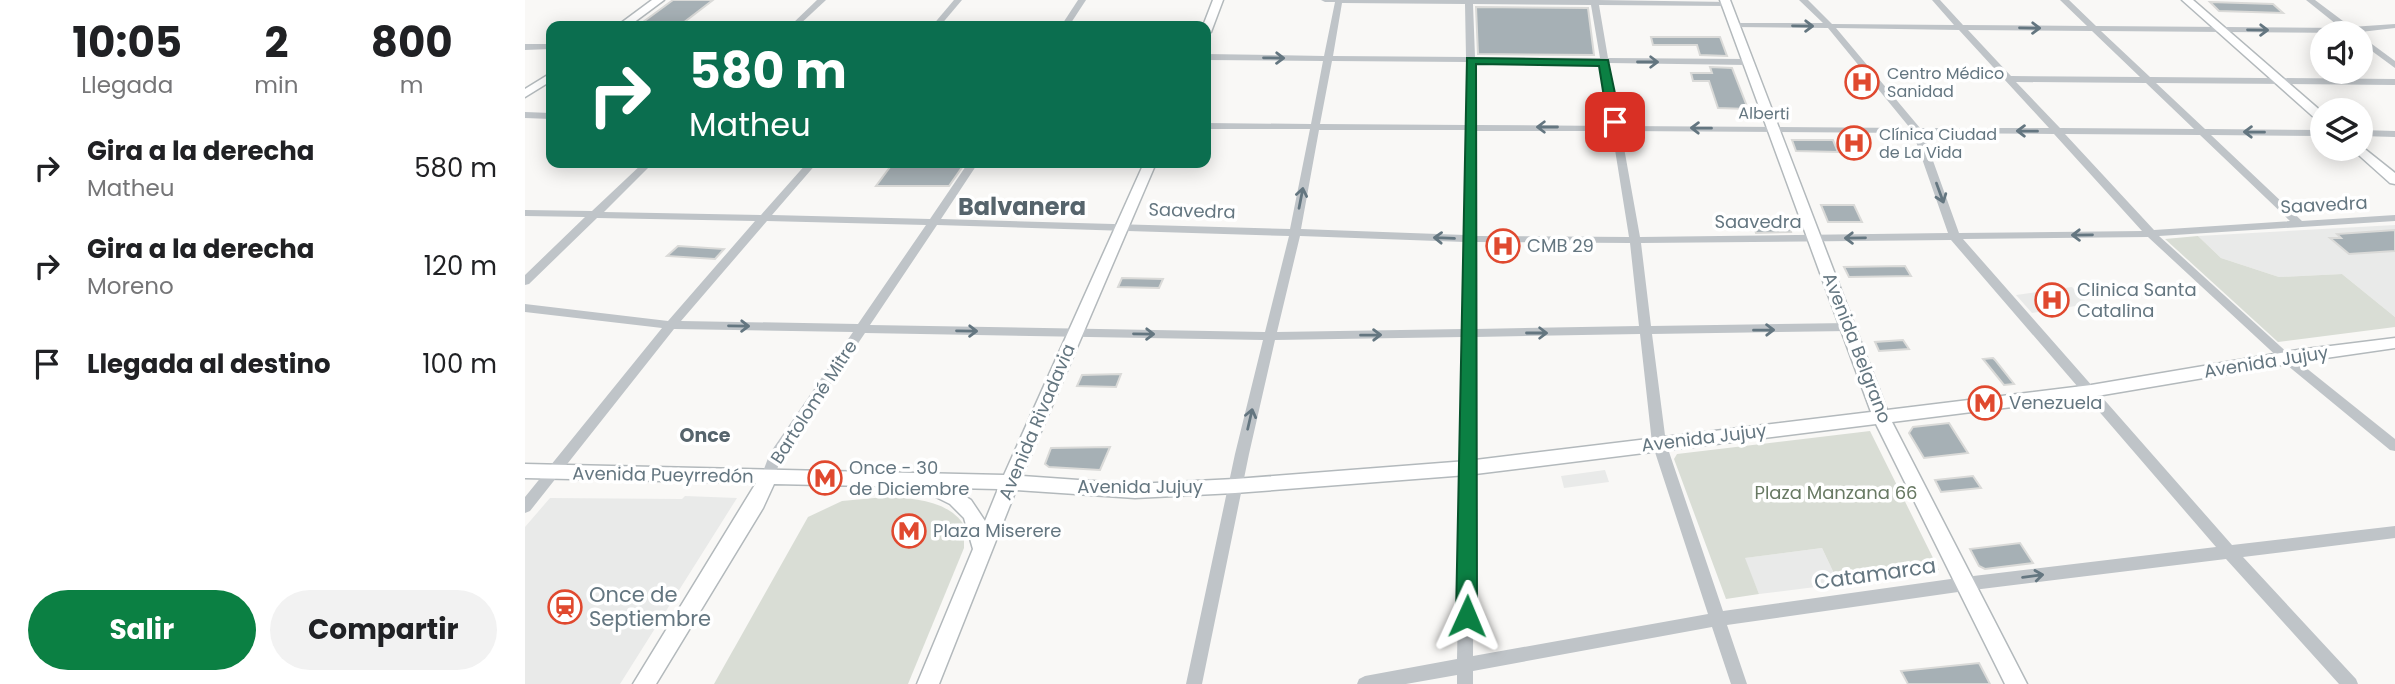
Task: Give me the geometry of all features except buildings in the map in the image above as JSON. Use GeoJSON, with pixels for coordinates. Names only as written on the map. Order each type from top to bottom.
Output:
{"type":"FeatureCollection","features":[{"type":"Feature","properties":{"kind":"main road"},"geometry":{"type":"LineString","coordinates":[[629,21],[659,0]]}},
{"type":"Feature","properties":{"kind":"main road"},"geometry":{"type":"LineString","coordinates":[[1210,21],[1218,0]]}},
{"type":"Feature","properties":{"kind":"main road"},"geometry":{"type":"LineString","coordinates":[[2186,0],[2310,108]]}},
{"type":"Feature","properties":{"kind":"main road","name":"Avenida Belgrano"},"geometry":{"type":"LineString","coordinates":[[1725,2],[1881,416],[2016,684]]}},
{"type":"Feature","properties":{"kind":"main road"},"geometry":{"type":"LineString","coordinates":[[525,94],[546,79]]}},
{"type":"Feature","properties":{"kind":"main road"},"geometry":{"type":"LineString","coordinates":[[2372,161],[2395,180]]}},
{"type":"Feature","properties":{"kind":"main road","name":"Avenida Rivadavia"},"geometry":{"type":"LineString","coordinates":[[928,684],[1010,482],[1148,168]]}},
{"type":"Feature","properties":{"kind":"main road","name":"Avenida Jujuy"},"geometry":{"type":"LineString","coordinates":[[1010,482],[1135,491],[1467,468],[2091,391],[2395,342]]}},
{"type":"Feature","properties":{"kind":"main road","name":"Avenida Pueyrredón"},"geometry":{"type":"LineString","coordinates":[[525,471],[1010,482]]}},
{"type":"Feature","properties":{"kind":"main road","name":"Bartolomé Mitre"},"geometry":{"type":"LineString","coordinates":[[644,684],[756,503],[768,477]]}},
{"type":"Feature","properties":{"kind":"main road"},"geometry":{"type":"LineString","coordinates":[[915,479],[970,509],[977,519],[982,550]]}},
{"type":"Feature","properties":{"kind":"street"},"geometry":{"type":"LineString","coordinates":[[799,21],[822,0]]}},
{"type":"Feature","properties":{"kind":"street"},"geometry":{"type":"LineString","coordinates":[[940,21],[958,0]]}},
{"type":"Feature","properties":{"kind":"street"},"geometry":{"type":"LineString","coordinates":[[1068,21],[1082,0]]}},
{"type":"Feature","properties":{"kind":"street"},"geometry":{"type":"LineString","coordinates":[[1325,0],[1725,2]]}},
{"type":"Feature","properties":{"kind":"street"},"geometry":{"type":"LineString","coordinates":[[1194,684],[1235,486],[1295,232],[1339,0]]}},
{"type":"Feature","properties":{"kind":"street"},"geometry":{"type":"LineString","coordinates":[[1803,0],[1830,26],[1917,130],[1955,237],[2228,551],[2350,684]]}},
{"type":"Feature","properties":{"kind":"street"},"geometry":{"type":"LineString","coordinates":[[1936,0],[2151,233],[2286,358],[2395,446]]}},
{"type":"Feature","properties":{"kind":"street"},"geometry":{"type":"LineString","coordinates":[[2064,0],[2299,224]]}},
{"type":"Feature","properties":{"kind":"street"},"geometry":{"type":"LineString","coordinates":[[2310,0],[2337,21]]}},
{"type":"Feature","properties":{"kind":"street"},"geometry":{"type":"LineString","coordinates":[[1465,684],[1472,126],[1469,1]]}},
{"type":"Feature","properties":{"kind":"street"},"geometry":{"type":"LineString","coordinates":[[1594,1],[1635,240],[1659,443],[1739,684]]}},
{"type":"Feature","properties":{"kind":"street"},"geometry":{"type":"LineString","coordinates":[[1735,25],[2310,31]]}},
{"type":"Feature","properties":{"kind":"street"},"geometry":{"type":"LineString","coordinates":[[2373,29],[2395,26]]}},
{"type":"Feature","properties":{"kind":"street"},"geometry":{"type":"LineString","coordinates":[[525,47],[546,47]]}},
{"type":"Feature","properties":{"kind":"street"},"geometry":{"type":"LineString","coordinates":[[2373,48],[2395,65]]}},
{"type":"Feature","properties":{"kind":"street"},"geometry":{"type":"LineString","coordinates":[[1211,57],[1747,62]]}},
{"type":"Feature","properties":{"kind":"street"},"geometry":{"type":"LineString","coordinates":[[2010,79],[2395,82]]}},
{"type":"Feature","properties":{"kind":"street"},"geometry":{"type":"LineString","coordinates":[[525,115],[546,116]]}},
{"type":"Feature","properties":{"kind":"street","name":"Alberti"},"geometry":{"type":"LineString","coordinates":[[1211,126],[2310,133]]}},
{"type":"Feature","properties":{"kind":"street"},"geometry":{"type":"LineString","coordinates":[[2373,134],[2395,134]]}},
{"type":"Feature","properties":{"kind":"street"},"geometry":{"type":"LineString","coordinates":[[525,281],[643,168]]}},
{"type":"Feature","properties":{"kind":"street"},"geometry":{"type":"LineString","coordinates":[[525,507],[671,325],[808,168]]}},
{"type":"Feature","properties":{"kind":"street","name":"Bartolomé Mitre"},"geometry":{"type":"LineString","coordinates":[[768,477],[775,457],[970,168]]}},
{"type":"Feature","properties":{"kind":"street","name":"Saavedra"},"geometry":{"type":"LineString","coordinates":[[525,213],[1121,226],[1471,239],[1635,240],[2151,233],[2395,218]]}},
{"type":"Feature","properties":{"kind":"street"},"geometry":{"type":"LineString","coordinates":[[525,308],[671,325],[1269,336],[1849,327]]}},
{"type":"Feature","properties":{"kind":"street","name":"Catamarca"},"geometry":{"type":"LineString","coordinates":[[1365,684],[1717,619],[1965,584],[2395,532]]}},
{"type":"Feature","properties":{"kind":"shaded area"},"geometry":{"type":"Polygon","coordinates":[[[2395,225],[2395,317],[2342,274],[2279,277],[2221,258],[2198,236],[2395,225]]]}},
{"type":"Feature","properties":{"kind":"shaded area","name":"Clinica Santa Catalina"},"geometry":{"type":"Polygon","coordinates":[[[2072,287],[2088,304],[2032,313],[2016,295],[2072,287]]]}},
{"type":"Feature","properties":{"kind":"shaded area"},"geometry":{"type":"Polygon","coordinates":[[[1605,470],[1609,482],[1564,488],[1561,476],[1605,470]]]}},
{"type":"Feature","properties":{"kind":"shaded area"},"geometry":{"type":"Polygon","coordinates":[[[685,496],[737,498],[620,684],[525,684],[525,527],[550,498],[682,499],[685,496]]]}},
{"type":"Feature","properties":{"kind":"shaded area"},"geometry":{"type":"Polygon","coordinates":[[[1822,548],[1839,584],[1759,594],[1744,558],[1822,548]]]}},
{"type":"Feature","properties":{"kind":"green space"},"geometry":{"type":"Polygon","coordinates":[[[2198,236],[2221,258],[2279,277],[2342,274],[2395,317],[2395,327],[2278,342],[2165,239],[2198,236]]]}},
{"type":"Feature","properties":{"kind":"green space","name":"Plaza Manzana 66"},"geometry":{"type":"Polygon","coordinates":[[[1870,431],[1939,570],[1839,584],[1822,548],[1745,558],[1759,594],[1726,599],[1674,459],[1677,454],[1870,431]]]}},
{"type":"Feature","properties":{"kind":"green space","name":"Plaza Miserere"},"geometry":{"type":"Polygon","coordinates":[[[885,497],[939,505],[949,510],[964,525],[964,548],[908,684],[714,684],[808,517],[842,501],[885,497]]]}},
{"type":"Feature","properties":{"kind":"place","name":"Centro Médico Sanidad"},"geometry":{"type":"Point","coordinates":[1862,82]}},
{"type":"Feature","properties":{"kind":"place","name":"Clínica Ciudad de La Vida"},"geometry":{"type":"Point","coordinates":[1854,143]}},
{"type":"Feature","properties":{"kind":"place","name":"CMB 29"},"geometry":{"type":"Point","coordinates":[1503,246]}},
{"type":"Feature","properties":{"kind":"place","name":"Clinica Santa Catalina"},"geometry":{"type":"Point","coordinates":[2052,300]}},
{"type":"Feature","properties":{"kind":"place","name":"Venezuela"},"geometry":{"type":"Point","coordinates":[1985,403]}},
{"type":"Feature","properties":{"kind":"place","name":"Once - 30 de Diciembre"},"geometry":{"type":"Point","coordinates":[825,478]}},
{"type":"Feature","properties":{"kind":"place","name":"Plaza Miserere"},"geometry":{"type":"Point","coordinates":[909,531]}},
{"type":"Feature","properties":{"kind":"place","name":"Once de Septiembre"},"geometry":{"type":"Point","coordinates":[565,607]}},
{"type":"Feature","properties":{"kind":"district","name":"Balvanera"},"geometry":{"type":"Point","coordinates":[1022,207]}},
{"type":"Feature","properties":{"kind":"district","name":"Once"},"geometry":{"type":"Point","coordinates":[705,435]}},
{"type":"Feature","properties":{"kind":"route"},"geometry":{"type":"LineString","coordinates":[[1467,616],[1471,60],[1604,62],[1615,122]]}}]}
